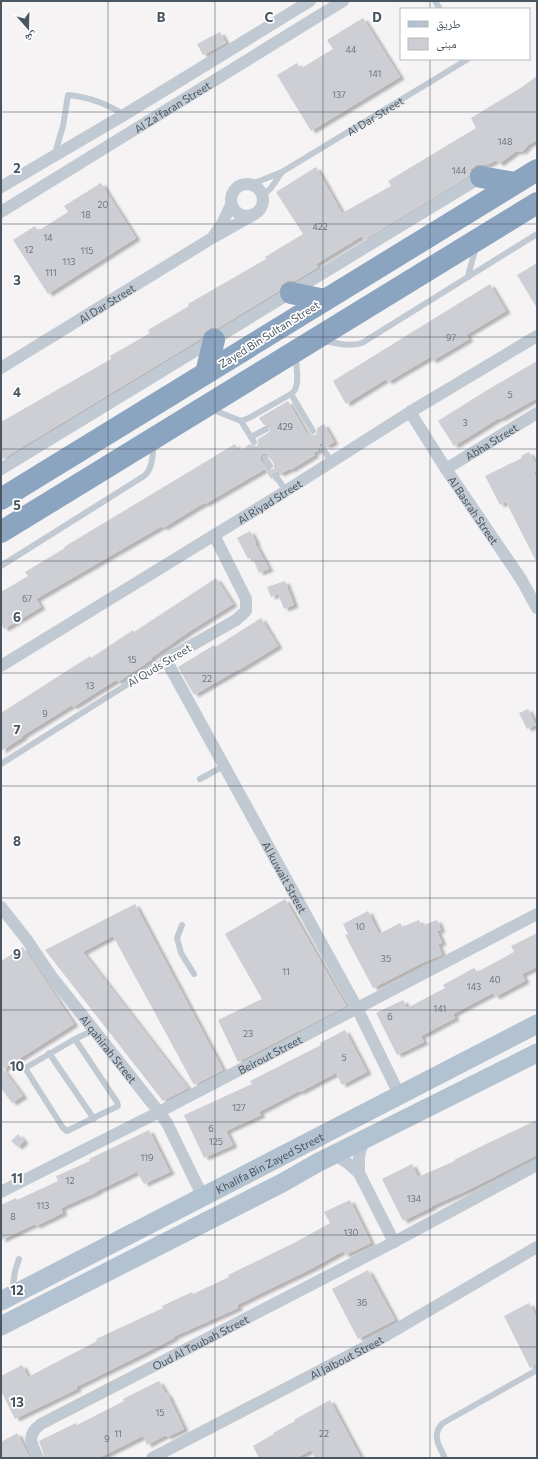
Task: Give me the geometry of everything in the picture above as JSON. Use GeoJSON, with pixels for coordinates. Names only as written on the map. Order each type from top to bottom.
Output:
{"type":"FeatureCollection","features":[{"type":"Feature","properties":{"kind":"highway","name":"Zayed Bin Sultan Street"},"geometry":{"type":"LineString","coordinates":[[1,499],[537,170]]}},
{"type":"Feature","properties":{"kind":"highway"},"geometry":{"type":"LineString","coordinates":[[481,177],[515,183]]}},
{"type":"Feature","properties":{"kind":"highway"},"geometry":{"type":"LineString","coordinates":[[1,532],[537,203]]}},
{"type":"Feature","properties":{"kind":"highway"},"geometry":{"type":"LineString","coordinates":[[478,238],[537,210]]}},
{"type":"Feature","properties":{"kind":"highway"},"geometry":{"type":"LineString","coordinates":[[291,293],[325,300]]}},
{"type":"Feature","properties":{"kind":"highway"},"geometry":{"type":"LineString","coordinates":[[206,373],[214,340]]}},
{"type":"Feature","properties":{"kind":"main road","name":"Khalifa Bin Zayed Street"},"geometry":{"type":"LineString","coordinates":[[6,1298],[537,1024]]}},
{"type":"Feature","properties":{"kind":"main road","name":"Khalifa Bin Zayed Street"},"geometry":{"type":"LineString","coordinates":[[1,1326],[268,1190],[334,1154],[365,1140],[537,1052]]}},
{"type":"Feature","properties":{"kind":"street","name":"Al Za'faran Street"},"geometry":{"type":"LineString","coordinates":[[1,187],[124,115],[310,1]]}},
{"type":"Feature","properties":{"kind":"street","name":"Al Za'faran Street"},"geometry":{"type":"LineString","coordinates":[[1,212],[343,1]]}},
{"type":"Feature","properties":{"kind":"street"},"geometry":{"type":"LineString","coordinates":[[1,469],[481,177]]}},
{"type":"Feature","properties":{"kind":"street"},"geometry":{"type":"LineString","coordinates":[[242,184],[252,184],[257,187],[263,195],[263,205],[261,209],[253,215],[243,216],[238,214],[231,205],[231,194],[238,186],[242,184]]}},
{"type":"Feature","properties":{"kind":"street","name":"Al Dar Street"},"geometry":{"type":"LineString","coordinates":[[212,238],[223,222],[231,205]]}},
{"type":"Feature","properties":{"kind":"street","name":"Al Dar Street"},"geometry":{"type":"LineString","coordinates":[[1,368],[212,238],[253,215]]}},
{"type":"Feature","properties":{"kind":"street","name":"Al Riyad Street"},"geometry":{"type":"LineString","coordinates":[[1,666],[286,491],[410,412],[537,336]]}},
{"type":"Feature","properties":{"kind":"street","name":"Al Basrah Street"},"geometry":{"type":"LineString","coordinates":[[410,412],[521,580],[537,608]]}},
{"type":"Feature","properties":{"kind":"street","name":"Abha Street"},"geometry":{"type":"LineString","coordinates":[[446,468],[537,413]]}},
{"type":"Feature","properties":{"kind":"street","name":"Al Quds Street"},"geometry":{"type":"LineString","coordinates":[[166,660],[236,620],[246,611],[246,599],[214,534]]}},
{"type":"Feature","properties":{"kind":"street","name":"Al kuwait Street"},"geometry":{"type":"LineString","coordinates":[[166,660],[357,1008],[400,1096]]}},
{"type":"Feature","properties":{"kind":"street","name":"Al qahirah Street"},"geometry":{"type":"LineString","coordinates":[[1,907],[28,940],[52,977],[159,1112],[203,1197]]}},
{"type":"Feature","properties":{"kind":"street","name":"Beirout Street"},"geometry":{"type":"LineString","coordinates":[[1,1192],[159,1112],[537,914]]}},
{"type":"Feature","properties":{"kind":"street"},"geometry":{"type":"LineString","coordinates":[[359,1172],[359,1157],[365,1140]]}},
{"type":"Feature","properties":{"kind":"street"},"geometry":{"type":"LineString","coordinates":[[334,1154],[342,1158],[359,1172],[394,1242]]}},
{"type":"Feature","properties":{"kind":"street","name":"Oud Al Toubah Street"},"geometry":{"type":"LineString","coordinates":[[38,1458],[32,1447],[31,1440],[32,1433],[41,1424],[394,1242],[537,1165]]}},
{"type":"Feature","properties":{"kind":"street","name":"Al Jalbout Street"},"geometry":{"type":"LineString","coordinates":[[152,1458],[378,1340],[537,1247]]}},
{"type":"Feature","properties":{"kind":"lane","name":"Al Dar Street"},"geometry":{"type":"LineString","coordinates":[[252,184],[282,172],[466,60]]}},
{"type":"Feature","properties":{"kind":"lane"},"geometry":{"type":"LineString","coordinates":[[54,156],[64,126],[68,95],[97,101],[124,115]]}},
{"type":"Feature","properties":{"kind":"lane","name":"Al Dar Street"},"geometry":{"type":"LineString","coordinates":[[263,195],[271,188],[282,172]]}},
{"type":"Feature","properties":{"kind":"lane"},"geometry":{"type":"LineString","coordinates":[[314,339],[348,345],[362,343],[537,234]]}},
{"type":"Feature","properties":{"kind":"lane"},"geometry":{"type":"LineString","coordinates":[[468,276],[478,238]]}},
{"type":"Feature","properties":{"kind":"lane"},"geometry":{"type":"LineString","coordinates":[[206,406],[235,420],[241,421],[291,394],[297,386],[296,351]]}},
{"type":"Feature","properties":{"kind":"lane"},"geometry":{"type":"LineString","coordinates":[[291,394],[297,411],[313,431]]}},
{"type":"Feature","properties":{"kind":"lane"},"geometry":{"type":"LineString","coordinates":[[241,421],[253,439],[266,429]]}},
{"type":"Feature","properties":{"kind":"lane"},"geometry":{"type":"LineString","coordinates":[[1,566],[148,473],[155,437]]}},
{"type":"Feature","properties":{"kind":"lane"},"geometry":{"type":"LineString","coordinates":[[323,448],[331,462]]}},
{"type":"Feature","properties":{"kind":"lane"},"geometry":{"type":"LineString","coordinates":[[265,458],[270,466]]}},
{"type":"Feature","properties":{"kind":"lane"},"geometry":{"type":"LineString","coordinates":[[276,476],[286,491]]}},
{"type":"Feature","properties":{"kind":"lane","name":"Al Quds Street"},"geometry":{"type":"LineString","coordinates":[[1,764],[166,660]]}},
{"type":"Feature","properties":{"kind":"lane"},"geometry":{"type":"LineString","coordinates":[[200,779],[224,766]]}},
{"type":"Feature","properties":{"kind":"lane"},"geometry":{"type":"LineString","coordinates":[[182,925],[177,938],[181,953],[194,974]]}},
{"type":"Feature","properties":{"kind":"lane"},"geometry":{"type":"LineString","coordinates":[[75,1039],[118,1106],[115,1109],[67,1131],[63,1128],[26,1070],[26,1066],[75,1039],[94,1030]]}},
{"type":"Feature","properties":{"kind":"lane"},"geometry":{"type":"LineString","coordinates":[[50,1053],[94,1119]]}},
{"type":"Feature","properties":{"kind":"lane"},"geometry":{"type":"LineString","coordinates":[[6,1298],[19,1259]]}},
{"type":"Feature","properties":{"kind":"lane"},"geometry":{"type":"LineString","coordinates":[[445,1458],[436,1438],[436,1434],[443,1423],[537,1370]]}},
{"type":"Feature","properties":{"kind":"building"},"geometry":{"type":"Polygon","coordinates":[[[363,18],[400,77],[311,131],[277,75],[297,63],[300,69],[333,49],[327,40],[363,18]]]}},
{"type":"Feature","properties":{"kind":"building"},"geometry":{"type":"Polygon","coordinates":[[[220,32],[226,43],[203,55],[197,44],[220,32]]]}},
{"type":"Feature","properties":{"kind":"building"},"geometry":{"type":"Polygon","coordinates":[[[537,76],[537,140],[528,145],[523,151],[515,152],[499,164],[496,160],[487,165],[476,165],[471,169],[469,176],[364,240],[362,236],[316,264],[318,267],[295,281],[287,281],[281,285],[279,291],[218,328],[210,328],[205,332],[202,338],[1,460],[1,422],[111,359],[110,356],[150,333],[148,330],[189,306],[188,304],[266,259],[265,257],[303,234],[276,192],[316,167],[342,213],[391,186],[388,181],[476,128],[471,118],[522,87],[537,76]]]}},
{"type":"Feature","properties":{"kind":"building"},"geometry":{"type":"Polygon","coordinates":[[[101,183],[136,238],[48,294],[13,240],[35,226],[38,231],[68,212],[64,206],[101,183]]]}},
{"type":"Feature","properties":{"kind":"building"},"geometry":{"type":"Polygon","coordinates":[[[537,263],[537,308],[517,275],[537,263]]]}},
{"type":"Feature","properties":{"kind":"building"},"geometry":{"type":"Polygon","coordinates":[[[490,284],[506,311],[466,335],[469,339],[432,361],[430,357],[388,382],[386,379],[346,404],[333,381],[490,284]]]}},
{"type":"Feature","properties":{"kind":"building"},"geometry":{"type":"Polygon","coordinates":[[[537,361],[537,398],[500,419],[499,418],[454,446],[438,421],[537,361]]]}},
{"type":"Feature","properties":{"kind":"building"},"geometry":{"type":"Polygon","coordinates":[[[288,401],[307,434],[309,433],[316,435],[317,428],[324,424],[334,442],[327,446],[320,444],[319,450],[313,453],[315,455],[290,470],[280,474],[278,472],[274,472],[272,474],[272,479],[265,469],[163,528],[162,526],[36,599],[41,607],[4,629],[1,623],[1,592],[28,576],[25,572],[235,444],[239,451],[250,444],[257,446],[258,439],[270,430],[269,425],[264,425],[259,418],[288,401]],[[263,454],[261,456],[261,460],[268,470],[272,470],[274,468],[274,464],[267,454],[263,454]]]}},
{"type":"Feature","properties":{"kind":"building"},"geometry":{"type":"Polygon","coordinates":[[[529,452],[537,466],[537,470],[534,472],[537,480],[537,563],[506,502],[500,505],[485,476],[522,458],[521,456],[529,452]]]}},
{"type":"Feature","properties":{"kind":"building"},"geometry":{"type":"Polygon","coordinates":[[[250,531],[269,569],[259,573],[252,556],[248,559],[237,538],[250,531]]]}},
{"type":"Feature","properties":{"kind":"building"},"geometry":{"type":"Polygon","coordinates":[[[216,578],[233,604],[190,631],[118,682],[116,680],[73,707],[72,705],[1,751],[1,713],[90,656],[91,658],[133,630],[134,632],[216,578]]]}},
{"type":"Feature","properties":{"kind":"building"},"geometry":{"type":"Polygon","coordinates":[[[285,581],[294,605],[284,609],[278,594],[271,597],[267,587],[285,581]]]}},
{"type":"Feature","properties":{"kind":"building"},"geometry":{"type":"Polygon","coordinates":[[[261,618],[278,646],[194,695],[178,667],[214,645],[215,647],[261,618]]]}},
{"type":"Feature","properties":{"kind":"building"},"geometry":{"type":"Polygon","coordinates":[[[528,709],[536,725],[527,729],[519,713],[528,709]]]}},
{"type":"Feature","properties":{"kind":"building"},"geometry":{"type":"Polygon","coordinates":[[[285,899],[346,1006],[238,1062],[218,1020],[262,999],[225,934],[285,899]]]}},
{"type":"Feature","properties":{"kind":"building"},"geometry":{"type":"Polygon","coordinates":[[[135,904],[223,1070],[194,1085],[113,936],[83,952],[188,1088],[163,1101],[45,950],[135,904]]]}},
{"type":"Feature","properties":{"kind":"building"},"geometry":{"type":"Polygon","coordinates":[[[368,911],[379,934],[400,923],[402,927],[419,920],[421,926],[437,920],[441,930],[437,931],[442,943],[438,944],[442,955],[424,962],[373,988],[345,935],[348,934],[343,924],[368,911]]]}},
{"type":"Feature","properties":{"kind":"building"},"geometry":{"type":"Polygon","coordinates":[[[537,933],[537,967],[522,974],[525,981],[495,997],[493,993],[453,1014],[455,1018],[421,1036],[424,1042],[397,1055],[376,1013],[403,1000],[407,1008],[445,988],[443,985],[474,968],[477,972],[514,952],[511,946],[537,933]]]}},
{"type":"Feature","properties":{"kind":"building"},"geometry":{"type":"Polygon","coordinates":[[[23,947],[74,1024],[3,1069],[23,1096],[12,1103],[1,1088],[1,961],[23,947]]]}},
{"type":"Feature","properties":{"kind":"building"},"geometry":{"type":"Polygon","coordinates":[[[345,1030],[367,1072],[342,1085],[336,1073],[259,1112],[261,1115],[226,1131],[233,1145],[204,1158],[184,1115],[252,1084],[250,1081],[321,1045],[320,1043],[345,1030]]]}},
{"type":"Feature","properties":{"kind":"building"},"geometry":{"type":"Polygon","coordinates":[[[537,1120],[537,1155],[403,1221],[382,1179],[412,1164],[418,1177],[455,1161],[454,1160],[537,1120]]]}},
{"type":"Feature","properties":{"kind":"building"},"geometry":{"type":"Polygon","coordinates":[[[149,1130],[170,1172],[144,1184],[137,1172],[61,1208],[63,1213],[1,1240],[1,1205],[16,1198],[17,1200],[58,1181],[56,1176],[90,1161],[89,1159],[149,1130]]]}},
{"type":"Feature","properties":{"kind":"building"},"geometry":{"type":"Polygon","coordinates":[[[18,1134],[24,1141],[18,1147],[11,1141],[18,1134]]]}},
{"type":"Feature","properties":{"kind":"building"},"geometry":{"type":"Polygon","coordinates":[[[350,1200],[371,1243],[345,1255],[343,1251],[311,1269],[237,1305],[238,1308],[173,1337],[174,1338],[76,1387],[77,1389],[15,1419],[1,1391],[1,1376],[22,1365],[28,1377],[97,1341],[96,1339],[163,1308],[162,1306],[192,1292],[193,1294],[229,1277],[228,1275],[296,1242],[330,1223],[324,1212],[350,1200]]]}},
{"type":"Feature","properties":{"kind":"building"},"geometry":{"type":"Polygon","coordinates":[[[368,1270],[395,1320],[358,1339],[332,1289],[368,1270]]]}},
{"type":"Feature","properties":{"kind":"building"},"geometry":{"type":"Polygon","coordinates":[[[529,1303],[537,1318],[537,1364],[530,1368],[504,1316],[529,1303]]]}},
{"type":"Feature","properties":{"kind":"building"},"geometry":{"type":"Polygon","coordinates":[[[159,1381],[166,1394],[167,1393],[184,1429],[167,1437],[166,1435],[147,1445],[143,1436],[99,1458],[45,1458],[39,1441],[76,1423],[77,1425],[159,1381]]]}},
{"type":"Feature","properties":{"kind":"building"},"geometry":{"type":"Polygon","coordinates":[[[330,1400],[361,1458],[315,1458],[311,1450],[296,1458],[259,1458],[253,1446],[295,1421],[294,1420],[330,1400]]]}},
{"type":"Feature","properties":{"kind":"building"},"geometry":{"type":"Polygon","coordinates":[[[17,1433],[30,1458],[1,1458],[1,1442],[17,1433]]]}}]}
